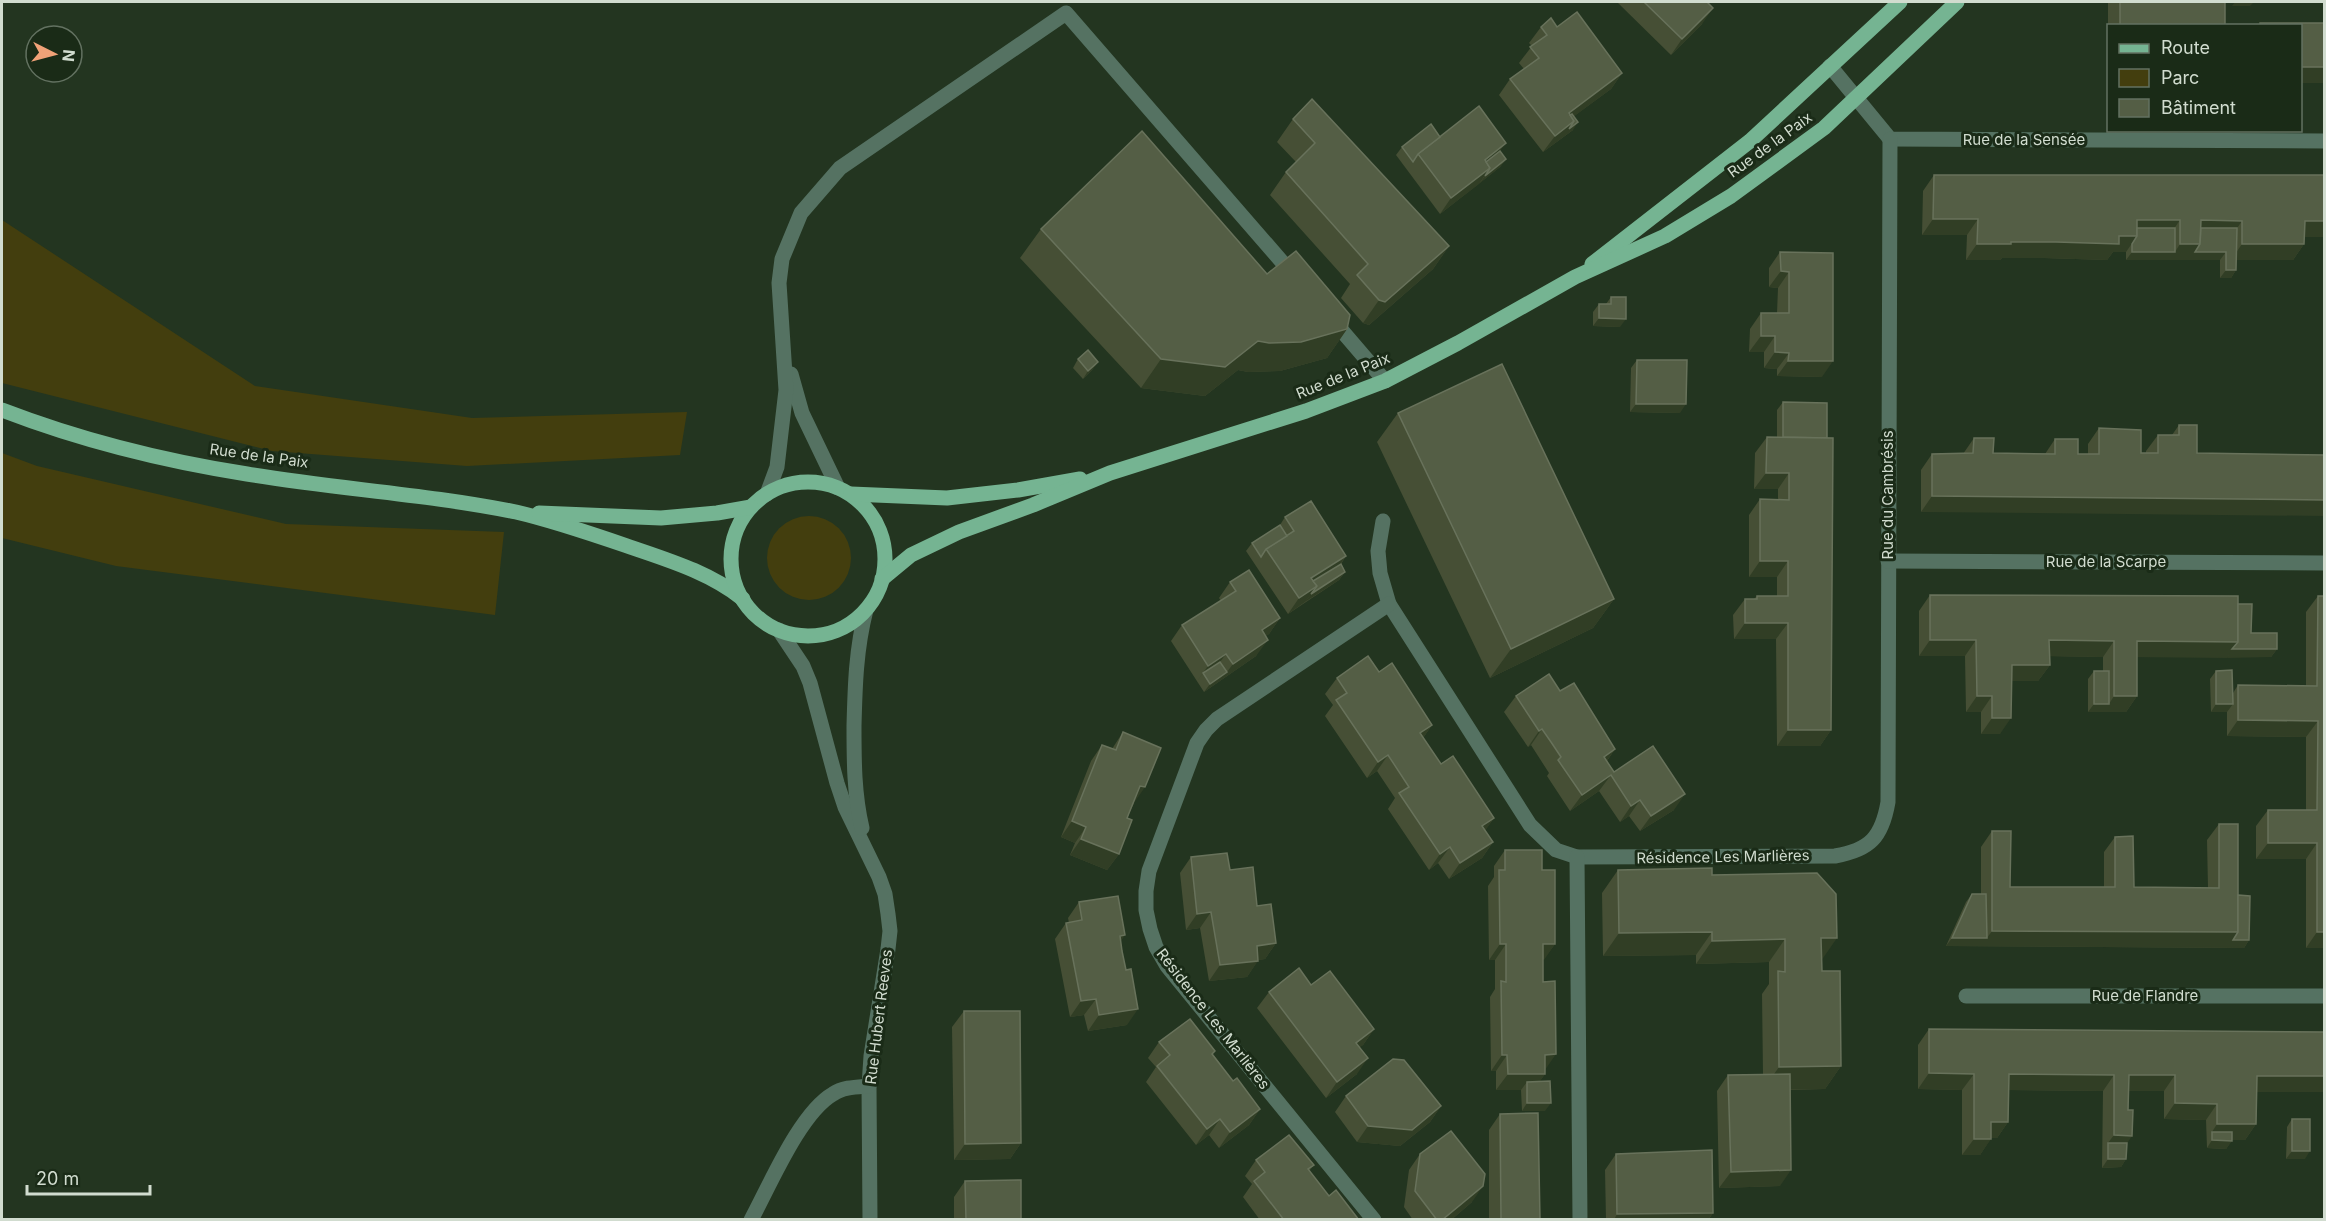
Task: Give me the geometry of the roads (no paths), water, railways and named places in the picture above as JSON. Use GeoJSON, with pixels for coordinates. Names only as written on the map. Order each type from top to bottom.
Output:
{"type":"FeatureCollection","features":[{"type":"Feature","properties":{"kind":"main road","name":"Rue de la Paix"},"geometry":{"type":"LineString","coordinates":[[1575,277],[1716,168],[1900,2]]}},
{"type":"Feature","properties":{"kind":"main road","name":"Rue de la Paix"},"geometry":{"type":"LineString","coordinates":[[882,579],[911,555],[932,544],[1110,473],[1306,411],[1385,381],[1575,277],[1665,236],[1714,207],[1780,162],[1824,128],[1957,2]]}},
{"type":"Feature","properties":{"kind":"main road","name":"Rue de la Paix"},"geometry":{"type":"LineString","coordinates":[[2,410],[116,447],[202,466],[248,475],[412,495],[517,513],[618,543],[690,569],[728,587],[743,599]]}},
{"type":"Feature","properties":{"kind":"main road","name":"Rue de la Paix"},"geometry":{"type":"LineString","coordinates":[[845,491],[947,498],[1018,490],[1110,473]]}},
{"type":"Feature","properties":{"kind":"main road"},"geometry":{"type":"LineString","coordinates":[[802,482],[814,482],[845,491],[870,514],[882,538],[885,565],[873,600],[866,610],[848,625],[825,634],[802,635],[779,630],[758,617],[743,599],[734,576],[732,552],[738,528],[751,507],[778,488],[802,482]]}},
{"type":"Feature","properties":{"kind":"main road","name":"Rue de la Paix"},"geometry":{"type":"LineString","coordinates":[[517,513],[661,518],[717,513],[751,507]]}},
{"type":"Feature","properties":{"kind":"street"},"geometry":{"type":"LineString","coordinates":[[767,494],[777,466],[786,390],[779,283],[782,259],[801,213],[840,168],[1066,13],[1307,291]]}},
{"type":"Feature","properties":{"kind":"street"},"geometry":{"type":"LineString","coordinates":[[1830,66],[1890,139]]}},
{"type":"Feature","properties":{"kind":"street","name":"Rue de la Sensée"},"geometry":{"type":"LineString","coordinates":[[1890,139],[2325,141]]}},
{"type":"Feature","properties":{"kind":"street","name":"Rue du Cambrésis"},"geometry":{"type":"LineString","coordinates":[[1867,845],[1885,821],[1888,802],[1890,139]]}},
{"type":"Feature","properties":{"kind":"street"},"geometry":{"type":"LineString","coordinates":[[1323,309],[1385,381]]}},
{"type":"Feature","properties":{"kind":"street"},"geometry":{"type":"LineString","coordinates":[[785,354],[802,413],[845,491]]}},
{"type":"Feature","properties":{"kind":"street","name":"Résidence Les Marlières"},"geometry":{"type":"LineString","coordinates":[[1383,521],[1378,551],[1380,573],[1389,604],[1530,825],[1556,850],[1577,857],[1835,856],[1854,853],[1867,845]]}},
{"type":"Feature","properties":{"kind":"street","name":"Rue de la Scarpe"},"geometry":{"type":"LineString","coordinates":[[1888,561],[2325,563]]}},
{"type":"Feature","properties":{"kind":"street","name":"Résidence Les Marlières"},"geometry":{"type":"LineString","coordinates":[[1374,1220],[1167,966],[1156,947],[1146,910],[1149,871],[1197,743],[1206,730],[1217,719],[1389,604]]}},
{"type":"Feature","properties":{"kind":"street","name":"Rue Hubert Reeves"},"geometry":{"type":"LineString","coordinates":[[866,610],[856,662],[854,769],[858,810],[869,854]]}},
{"type":"Feature","properties":{"kind":"street","name":"Rue Hubert Reeves"},"geometry":{"type":"LineString","coordinates":[[779,630],[803,666],[810,683],[845,807],[869,854],[885,894],[890,932],[871,1056],[869,1086],[870,1220]]}},
{"type":"Feature","properties":{"kind":"street"},"geometry":{"type":"LineString","coordinates":[[1577,857],[1580,1220]]}},
{"type":"Feature","properties":{"kind":"street","name":"Rue de Flandre"},"geometry":{"type":"LineString","coordinates":[[1966,996],[2325,996]]}},
{"type":"Feature","properties":{"kind":"street"},"geometry":{"type":"LineString","coordinates":[[751,1220],[801,1127],[818,1107],[833,1094],[847,1089],[869,1086]]}}]}
